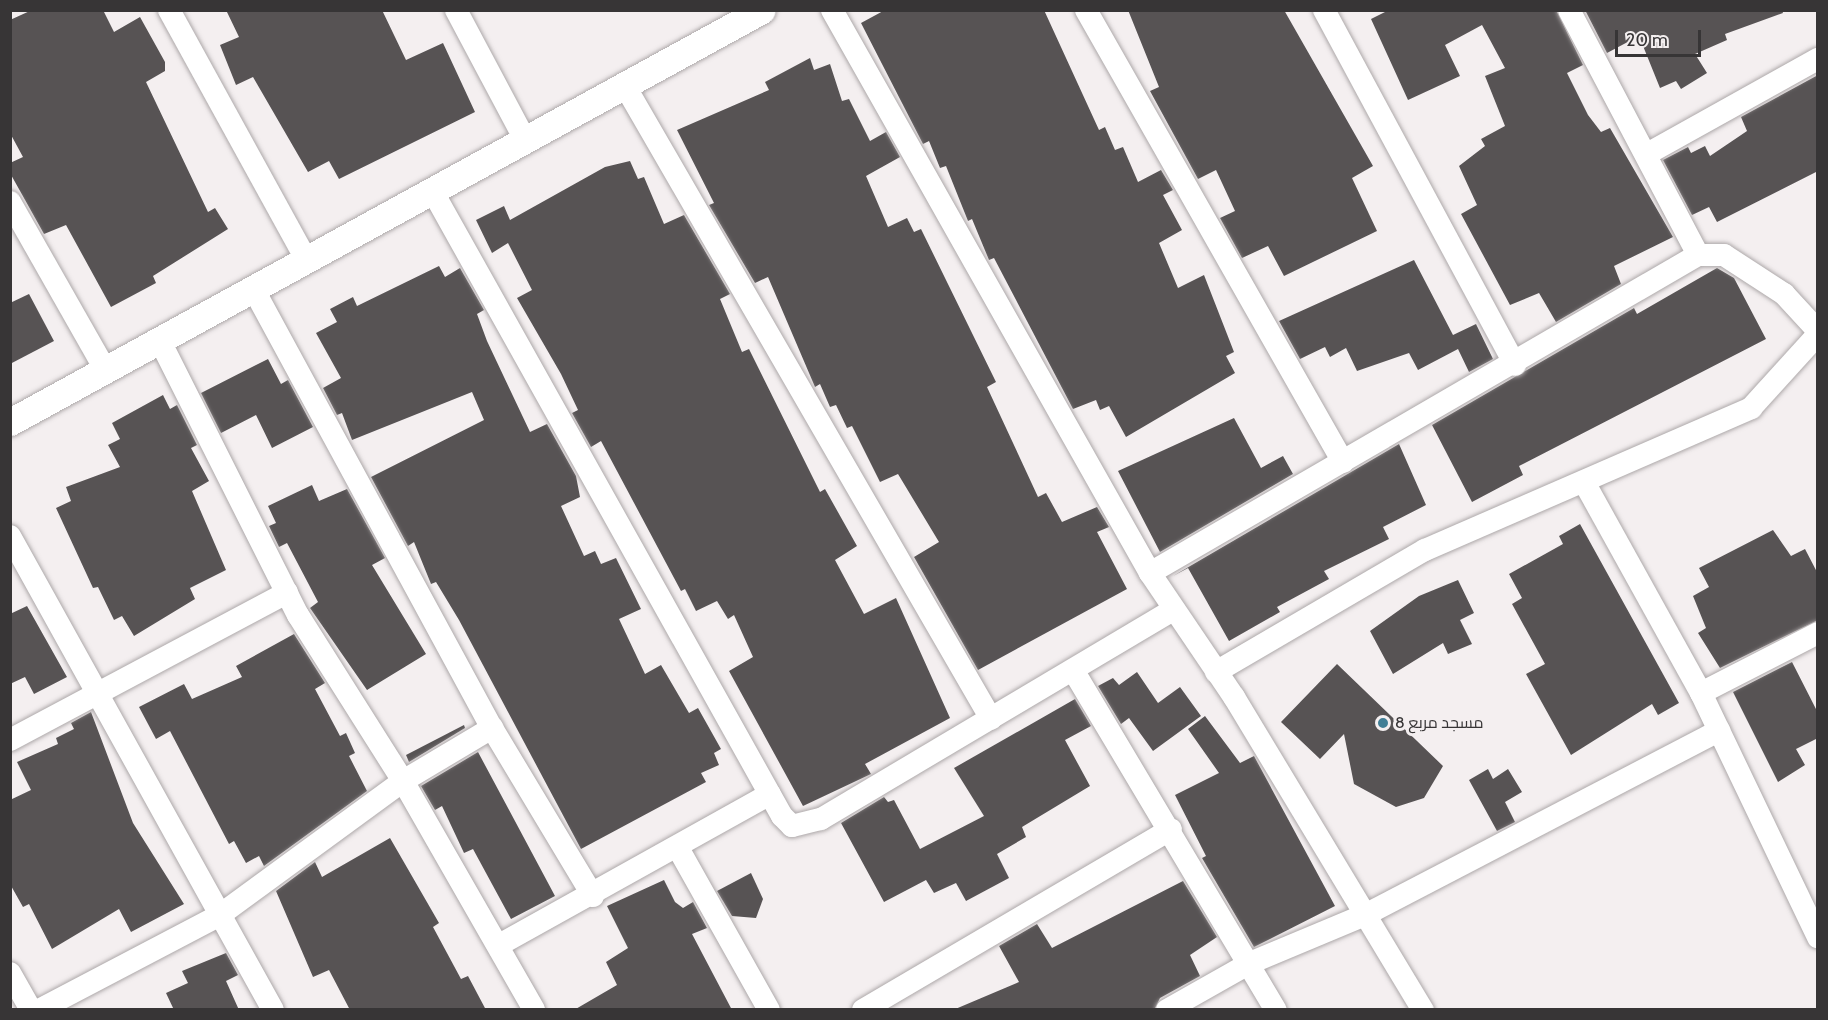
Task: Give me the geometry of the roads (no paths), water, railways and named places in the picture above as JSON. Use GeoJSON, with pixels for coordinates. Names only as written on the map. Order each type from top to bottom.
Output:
{"type":"FeatureCollection","features":[{"type":"Feature","properties":{"kind":"street"},"geometry":{"type":"LineString","coordinates":[[169,10],[307,261]]}},
{"type":"Feature","properties":{"kind":"street"},"geometry":{"type":"LineString","coordinates":[[456,10],[525,140]]}},
{"type":"Feature","properties":{"kind":"street"},"geometry":{"type":"LineString","coordinates":[[10,422],[762,10]]}},
{"type":"Feature","properties":{"kind":"street"},"geometry":{"type":"LineString","coordinates":[[832,10],[1150,573],[1216,672],[1367,914],[1423,1010]]}},
{"type":"Feature","properties":{"kind":"street"},"geometry":{"type":"LineString","coordinates":[[1086,10],[1343,462]]}},
{"type":"Feature","properties":{"kind":"street"},"geometry":{"type":"LineString","coordinates":[[1324,10],[1515,365]]}},
{"type":"Feature","properties":{"kind":"street"},"geometry":{"type":"LineString","coordinates":[[1569,10],[1647,154],[1698,255]]}},
{"type":"Feature","properties":{"kind":"street"},"geometry":{"type":"LineString","coordinates":[[1647,154],[1818,59]]}},
{"type":"Feature","properties":{"kind":"street"},"geometry":{"type":"LineString","coordinates":[[625,86],[991,718]]}},
{"type":"Feature","properties":{"kind":"street"},"geometry":{"type":"LineString","coordinates":[[433,192],[782,816],[792,826],[804,826],[1073,670],[1173,609]]}},
{"type":"Feature","properties":{"kind":"street"},"geometry":{"type":"LineString","coordinates":[[10,202],[106,371]]}},
{"type":"Feature","properties":{"kind":"street"},"geometry":{"type":"LineString","coordinates":[[1150,573],[1515,365],[1698,255],[1724,255],[1784,294],[1818,333],[1751,408],[1425,550],[1216,672]]}},
{"type":"Feature","properties":{"kind":"street"},"geometry":{"type":"LineString","coordinates":[[254,290],[492,728],[594,896]]}},
{"type":"Feature","properties":{"kind":"street"},"geometry":{"type":"LineString","coordinates":[[159,339],[286,593],[403,781],[499,945],[534,1010]]}},
{"type":"Feature","properties":{"kind":"street"},"geometry":{"type":"LineString","coordinates":[[1584,482],[1701,693],[1818,937]]}},
{"type":"Feature","properties":{"kind":"street"},"geometry":{"type":"LineString","coordinates":[[10,537],[273,1010]]}},
{"type":"Feature","properties":{"kind":"street"},"geometry":{"type":"LineString","coordinates":[[10,740],[99,697],[286,593]]}},
{"type":"Feature","properties":{"kind":"street"},"geometry":{"type":"LineString","coordinates":[[1701,693],[1818,633]]}},
{"type":"Feature","properties":{"kind":"street"},"geometry":{"type":"LineString","coordinates":[[1073,670],[1276,1010]]}},
{"type":"Feature","properties":{"kind":"street"},"geometry":{"type":"LineString","coordinates":[[39,1010],[220,915],[403,781],[492,728]]}},
{"type":"Feature","properties":{"kind":"street"},"geometry":{"type":"LineString","coordinates":[[1167,1010],[1250,963],[1367,914],[1719,731]]}},
{"type":"Feature","properties":{"kind":"street"},"geometry":{"type":"LineString","coordinates":[[499,945],[594,896],[770,794]]}},
{"type":"Feature","properties":{"kind":"street"},"geometry":{"type":"LineString","coordinates":[[863,1010],[1170,829]]}},
{"type":"Feature","properties":{"kind":"street"},"geometry":{"type":"LineString","coordinates":[[678,848],[769,1010]]}},
{"type":"Feature","properties":{"kind":"street"},"geometry":{"type":"LineString","coordinates":[[10,973],[31,1010]]}},
{"type":"Feature","properties":{"kind":"place","name":"مسجد مربع 8"},"geometry":{"type":"Point","coordinates":[1383,723]}}]}
